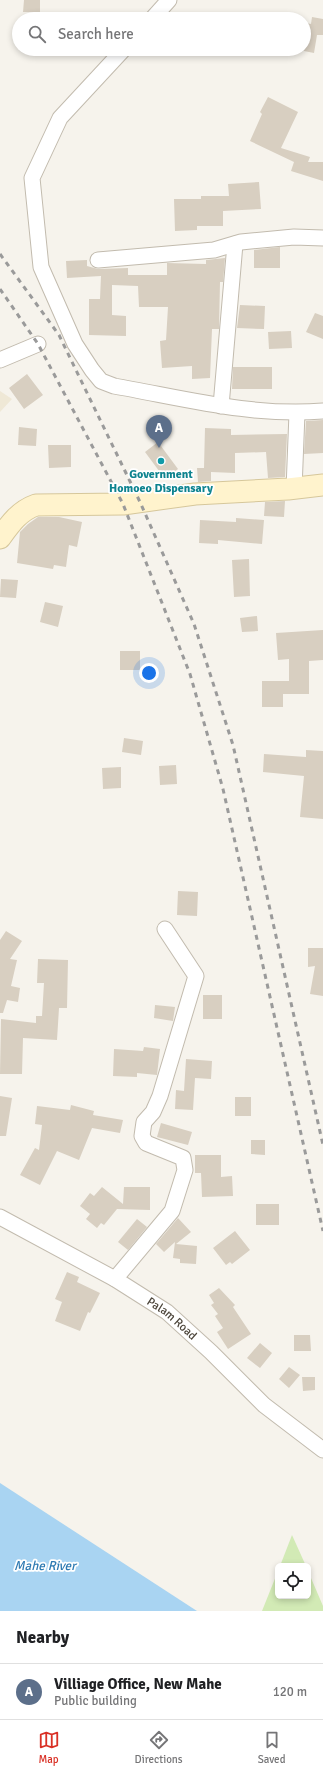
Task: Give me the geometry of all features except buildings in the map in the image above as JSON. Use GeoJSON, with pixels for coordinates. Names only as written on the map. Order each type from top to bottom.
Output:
{"type":"FeatureCollection","features":[{"type":"Feature","properties":{"kind":"main road"},"geometry":{"type":"LineString","coordinates":[[0,538],[15,518],[25,509],[36,505],[123,504],[195,494],[294,489],[323,485]]}},
{"type":"Feature","properties":{"kind":"street"},"geometry":{"type":"LineString","coordinates":[[158,12],[169,0]]}},
{"type":"Feature","properties":{"kind":"street"},"geometry":{"type":"LineString","coordinates":[[118,56],[60,118],[32,178],[41,267],[75,344],[101,381],[114,386],[221,406],[297,413],[323,411]]}},
{"type":"Feature","properties":{"kind":"street"},"geometry":{"type":"LineString","coordinates":[[98,260],[214,250],[235,244],[294,238],[323,238]]}},
{"type":"Feature","properties":{"kind":"street"},"geometry":{"type":"LineString","coordinates":[[221,406],[235,244]]}},
{"type":"Feature","properties":{"kind":"street"},"geometry":{"type":"LineString","coordinates":[[0,360],[38,344]]}},
{"type":"Feature","properties":{"kind":"street"},"geometry":{"type":"LineString","coordinates":[[294,489],[297,413]]}},
{"type":"Feature","properties":{"kind":"street"},"geometry":{"type":"LineString","coordinates":[[115,1280],[172,1211],[185,1170],[183,1158],[146,1143],[142,1136],[144,1122],[153,1112],[160,1096],[196,976],[165,929]]}},
{"type":"Feature","properties":{"kind":"street","name":"Palam Road"},"geometry":{"type":"LineString","coordinates":[[0,1217],[115,1280],[167,1312],[211,1352],[264,1406],[323,1450]]}},
{"type":"Feature","properties":{"kind":"shaded area"},"geometry":{"type":"Polygon","coordinates":[[[0,391],[12,399],[0,412],[0,391]]]}},
{"type":"Feature","properties":{"kind":"green space"},"geometry":{"type":"Polygon","coordinates":[[[292,1535],[305,1563],[281,1563],[292,1535]]]}},
{"type":"Feature","properties":{"kind":"green space"},"geometry":{"type":"Polygon","coordinates":[[[275,1578],[275,1599],[311,1599],[311,1578],[323,1606],[323,1611],[262,1611],[275,1578]]]}},
{"type":"Feature","properties":{"kind":"water","name":"Mahe River"},"geometry":{"type":"Polygon","coordinates":[[[0,1483],[197,1611],[0,1611],[0,1483]]]}},
{"type":"Feature","properties":{"kind":"railway"},"geometry":{"type":"LineString","coordinates":[[0,254],[59,335],[140,502],[194,624],[233,745],[323,1145]]}},
{"type":"Feature","properties":{"kind":"railway"},"geometry":{"type":"LineString","coordinates":[[0,289],[38,344],[123,504],[190,674],[223,789],[323,1231]]}},
{"type":"Feature","properties":{"kind":"place","name":"Villiage Office, New Mahe"},"geometry":{"type":"Point","coordinates":[159,448]}},
{"type":"Feature","properties":{"kind":"place","name":"Government Homoeo Dispensary"},"geometry":{"type":"Point","coordinates":[161,461]}}]}
